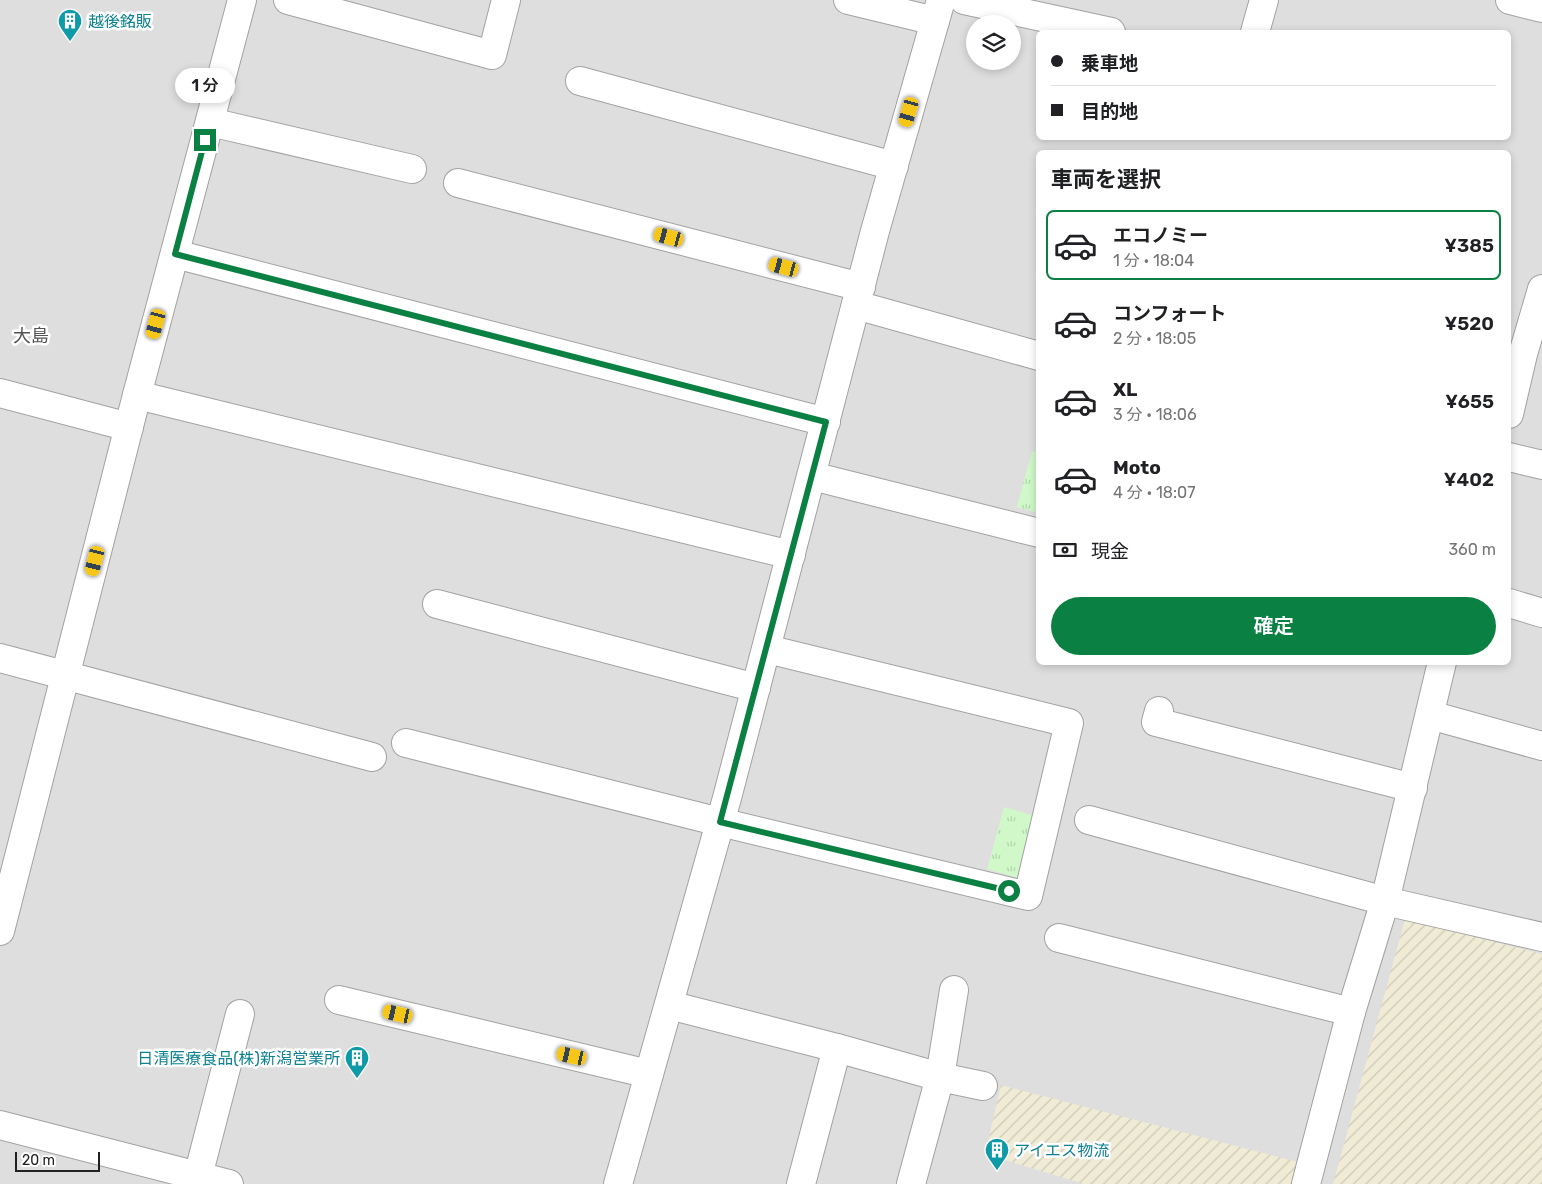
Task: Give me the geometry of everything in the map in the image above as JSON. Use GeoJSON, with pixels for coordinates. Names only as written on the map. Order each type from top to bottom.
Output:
{"type":"FeatureCollection","features":[{"type":"Feature","properties":{"kind":"street"},"geometry":{"type":"LineString","coordinates":[[0,931],[12,838],[66,675],[137,395],[242,0]]}},
{"type":"Feature","properties":{"kind":"street"},"geometry":{"type":"LineString","coordinates":[[288,0],[492,54],[506,0]]}},
{"type":"Feature","properties":{"kind":"street"},"geometry":{"type":"LineString","coordinates":[[618,1184],[720,822],[859,296],[938,10],[848,0]]}},
{"type":"Feature","properties":{"kind":"street"},"geometry":{"type":"LineString","coordinates":[[964,0],[1102,30]]}},
{"type":"Feature","properties":{"kind":"street"},"geometry":{"type":"LineString","coordinates":[[1256,30],[1264,0]]}},
{"type":"Feature","properties":{"kind":"street"},"geometry":{"type":"LineString","coordinates":[[580,81],[894,166]]}},
{"type":"Feature","properties":{"kind":"street"},"geometry":{"type":"LineString","coordinates":[[210,122],[412,169]]}},
{"type":"Feature","properties":{"kind":"street"},"geometry":{"type":"LineString","coordinates":[[458,183],[859,296],[1036,355]]}},
{"type":"Feature","properties":{"kind":"street"},"geometry":{"type":"LineString","coordinates":[[175,254],[826,422]]}},
{"type":"Feature","properties":{"kind":"street"},"geometry":{"type":"LineString","coordinates":[[1511,396],[1516,352],[1542,289]]}},
{"type":"Feature","properties":{"kind":"street"},"geometry":{"type":"LineString","coordinates":[[0,393],[129,427]]}},
{"type":"Feature","properties":{"kind":"street"},"geometry":{"type":"LineString","coordinates":[[137,395],[790,556]]}},
{"type":"Feature","properties":{"kind":"street"},"geometry":{"type":"LineString","coordinates":[[1511,457],[1542,465]]}},
{"type":"Feature","properties":{"kind":"street"},"geometry":{"type":"LineString","coordinates":[[812,476],[1036,532]]}},
{"type":"Feature","properties":{"kind":"street"},"geometry":{"type":"LineString","coordinates":[[437,604],[756,688]]}},
{"type":"Feature","properties":{"kind":"street"},"geometry":{"type":"LineString","coordinates":[[1511,604],[1542,613]]}},
{"type":"Feature","properties":{"kind":"street"},"geometry":{"type":"LineString","coordinates":[[406,743],[720,822],[1028,896],[1069,723],[767,649]]}},
{"type":"Feature","properties":{"kind":"street"},"geometry":{"type":"LineString","coordinates":[[0,658],[372,757]]}},
{"type":"Feature","properties":{"kind":"street"},"geometry":{"type":"LineString","coordinates":[[1306,1184],[1350,1012],[1384,901],[1430,715],[1435,665]]}},
{"type":"Feature","properties":{"kind":"street"},"geometry":{"type":"LineString","coordinates":[[1159,712],[1156,722],[1412,788]]}},
{"type":"Feature","properties":{"kind":"street"},"geometry":{"type":"LineString","coordinates":[[1430,715],[1542,746]]}},
{"type":"Feature","properties":{"kind":"street"},"geometry":{"type":"LineString","coordinates":[[1088,820],[1384,901],[1542,938]]}},
{"type":"Feature","properties":{"kind":"street"},"geometry":{"type":"LineString","coordinates":[[1059,938],[1350,1012]]}},
{"type":"Feature","properties":{"kind":"street"},"geometry":{"type":"LineString","coordinates":[[911,1184],[940,1077],[954,990]]}},
{"type":"Feature","properties":{"kind":"street"},"geometry":{"type":"LineString","coordinates":[[339,1000],[649,1074]]}},
{"type":"Feature","properties":{"kind":"street"},"geometry":{"type":"LineString","coordinates":[[669,1005],[837,1048],[940,1077],[983,1086]]}},
{"type":"Feature","properties":{"kind":"street"},"geometry":{"type":"LineString","coordinates":[[198,1176],[240,1014]]}},
{"type":"Feature","properties":{"kind":"street"},"geometry":{"type":"LineString","coordinates":[[801,1184],[837,1048]]}},
{"type":"Feature","properties":{"kind":"street"},"geometry":{"type":"LineString","coordinates":[[0,1125],[227,1184]]}},
{"type":"Feature","properties":{"kind":"shaded area"},"geometry":{"type":"Polygon","coordinates":[[[0,0],[1542,0],[1542,1184],[0,1184],[0,0]]]}},
{"type":"Feature","properties":{"kind":"shaded area"},"geometry":{"type":"Polygon","coordinates":[[[1405,919],[1542,954],[1542,1184],[1333,1184],[1405,919]]]}},
{"type":"Feature","properties":{"kind":"shaded area"},"geometry":{"type":"Polygon","coordinates":[[[1001,1085],[1298,1162],[1292,1184],[1084,1184],[985,1154],[1001,1085]]]}},
{"type":"Feature","properties":{"kind":"green space"},"geometry":{"type":"Polygon","coordinates":[[[1032,451],[1036,452],[1036,512],[1017,507],[1032,451]]]}},
{"type":"Feature","properties":{"kind":"green space"},"geometry":{"type":"Polygon","coordinates":[[[1004,807],[1035,816],[1019,878],[987,869],[1004,807]]]}},
{"type":"Feature","properties":{"kind":"place","name":"越後銘販"},"geometry":{"type":"Point","coordinates":[70,42]}},
{"type":"Feature","properties":{"kind":"place","name":"日清医療食品(株)新潟営業所"},"geometry":{"type":"Point","coordinates":[357,1079]}},
{"type":"Feature","properties":{"kind":"place","name":"アイエス物流"},"geometry":{"type":"Point","coordinates":[997,1171]}},
{"type":"Feature","properties":{"kind":"district","name":"大島"},"geometry":{"type":"Point","coordinates":[31,336]}},
{"type":"Feature","properties":{"kind":"route"},"geometry":{"type":"LineString","coordinates":[[205,140],[175,254],[826,422],[728,798],[720,822],[1009,891]]}}]}
